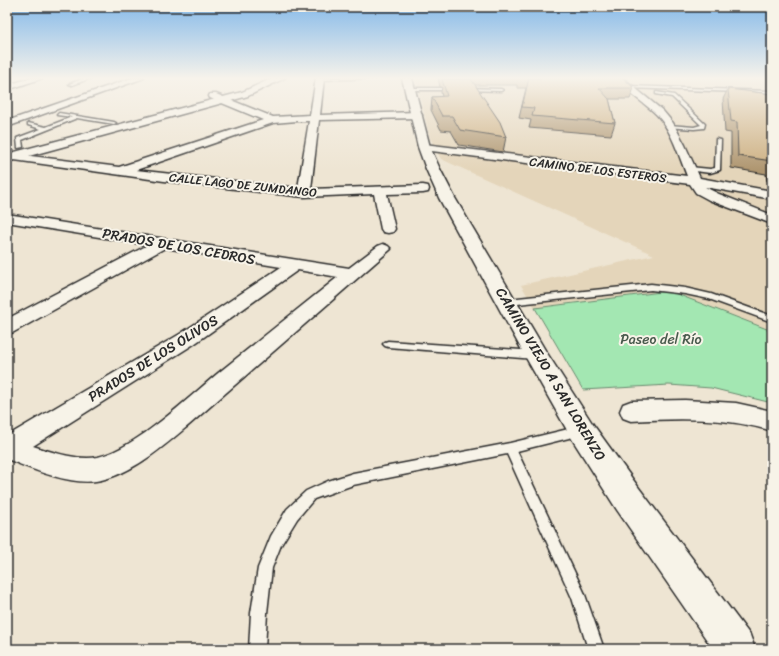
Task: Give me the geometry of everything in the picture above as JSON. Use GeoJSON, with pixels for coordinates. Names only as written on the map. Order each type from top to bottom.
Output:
{"type":"FeatureCollection","features":[{"type":"Feature","properties":{"kind":"main road"},"geometry":{"type":"LineString","coordinates":[[11,154],[114,123],[173,109]]}},
{"type":"Feature","properties":{"kind":"main road"},"geometry":{"type":"LineString","coordinates":[[11,154],[178,109]]}},
{"type":"Feature","properties":{"kind":"main road","name":"CAMINO VIEJO A SAN LORENZO"},"geometry":{"type":"LineString","coordinates":[[415,109],[424,147],[447,198],[508,302],[537,356],[582,431],[628,500],[736,649]]}},
{"type":"Feature","properties":{"kind":"street"},"geometry":{"type":"LineString","coordinates":[[7,124],[51,109]]}},
{"type":"Feature","properties":{"kind":"street"},"geometry":{"type":"LineString","coordinates":[[244,109],[272,120]]}},
{"type":"Feature","properties":{"kind":"street"},"geometry":{"type":"LineString","coordinates":[[304,193],[315,109]]}},
{"type":"Feature","properties":{"kind":"street"},"geometry":{"type":"LineString","coordinates":[[655,109],[660,113],[669,126],[680,145],[695,182],[701,190],[714,197],[772,220]]}},
{"type":"Feature","properties":{"kind":"street"},"geometry":{"type":"LineString","coordinates":[[118,171],[272,120],[417,116]]}},
{"type":"Feature","properties":{"kind":"street","name":"CAMINO DE LOS ESTEROS"},"geometry":{"type":"LineString","coordinates":[[424,147],[695,182],[772,195]]}},
{"type":"Feature","properties":{"kind":"street","name":"CALLE LAGO DE ZUMDANGO"},"geometry":{"type":"LineString","coordinates":[[11,154],[63,165],[304,193],[423,189]]}},
{"type":"Feature","properties":{"kind":"street"},"geometry":{"type":"LineString","coordinates":[[380,191],[388,229]]}},
{"type":"Feature","properties":{"kind":"street","name":"PRADOS DE LOS CEDROS"},"geometry":{"type":"LineString","coordinates":[[7,218],[352,274]]}},
{"type":"Feature","properties":{"kind":"street"},"geometry":{"type":"LineString","coordinates":[[7,327],[164,243]]}},
{"type":"Feature","properties":{"kind":"street"},"geometry":{"type":"LineString","coordinates":[[8,448],[55,465],[79,469],[96,470],[116,462],[162,433],[383,249]]}},
{"type":"Feature","properties":{"kind":"street","name":"PRADOS DE LOS OLIVOS"},"geometry":{"type":"LineString","coordinates":[[8,448],[187,339],[295,265]]}},
{"type":"Feature","properties":{"kind":"street"},"geometry":{"type":"LineString","coordinates":[[631,411],[694,408],[727,410],[772,421]]}},
{"type":"Feature","properties":{"kind":"lane"},"geometry":{"type":"LineString","coordinates":[[669,126],[694,128],[702,127],[703,125],[686,109]]}},
{"type":"Feature","properties":{"kind":"lane"},"geometry":{"type":"LineString","coordinates":[[59,114],[114,123]]}},
{"type":"Feature","properties":{"kind":"lane"},"geometry":{"type":"LineString","coordinates":[[11,154],[19,139],[77,117]]}},
{"type":"Feature","properties":{"kind":"lane"},"geometry":{"type":"LineString","coordinates":[[30,124],[47,129]]}},
{"type":"Feature","properties":{"kind":"lane"},"geometry":{"type":"LineString","coordinates":[[690,169],[710,171],[718,169],[718,140]]}},
{"type":"Feature","properties":{"kind":"lane"},"geometry":{"type":"LineString","coordinates":[[508,302],[651,287],[685,291],[711,297],[772,319]]}},
{"type":"Feature","properties":{"kind":"lane"},"geometry":{"type":"LineString","coordinates":[[388,344],[537,356]]}},
{"type":"Feature","properties":{"kind":"lane"},"geometry":{"type":"LineString","coordinates":[[257,649],[259,613],[265,568],[276,540],[292,514],[310,495],[328,487],[353,480],[510,448],[582,431]]}},
{"type":"Feature","properties":{"kind":"lane"},"geometry":{"type":"LineString","coordinates":[[510,448],[579,597],[596,649]]}},
{"type":"Feature","properties":{"kind":"shaded area"},"geometry":{"type":"Polygon","coordinates":[[[423,109],[772,109],[772,331],[669,291],[535,308],[521,285],[654,255],[441,159],[430,138],[423,109]]]}},
{"type":"Feature","properties":{"kind":"green space","name":"Paseo del Río"},"geometry":{"type":"Polygon","coordinates":[[[669,291],[772,331],[772,403],[711,388],[669,385],[583,390],[535,308],[669,291]]]}},
{"type":"Feature","properties":{"kind":"building"},"geometry":{"type":"Polygon","coordinates":[[[438,109],[491,109],[500,122],[506,137],[460,130],[452,116],[442,116],[438,109]]]}},
{"type":"Feature","properties":{"kind":"building"},"geometry":{"type":"Polygon","coordinates":[[[534,109],[611,109],[615,123],[532,116],[534,109]]]}},
{"type":"Feature","properties":{"kind":"building"},"geometry":{"type":"Polygon","coordinates":[[[730,109],[772,109],[772,161],[738,156],[737,122],[731,121],[730,109]]]}}]}
